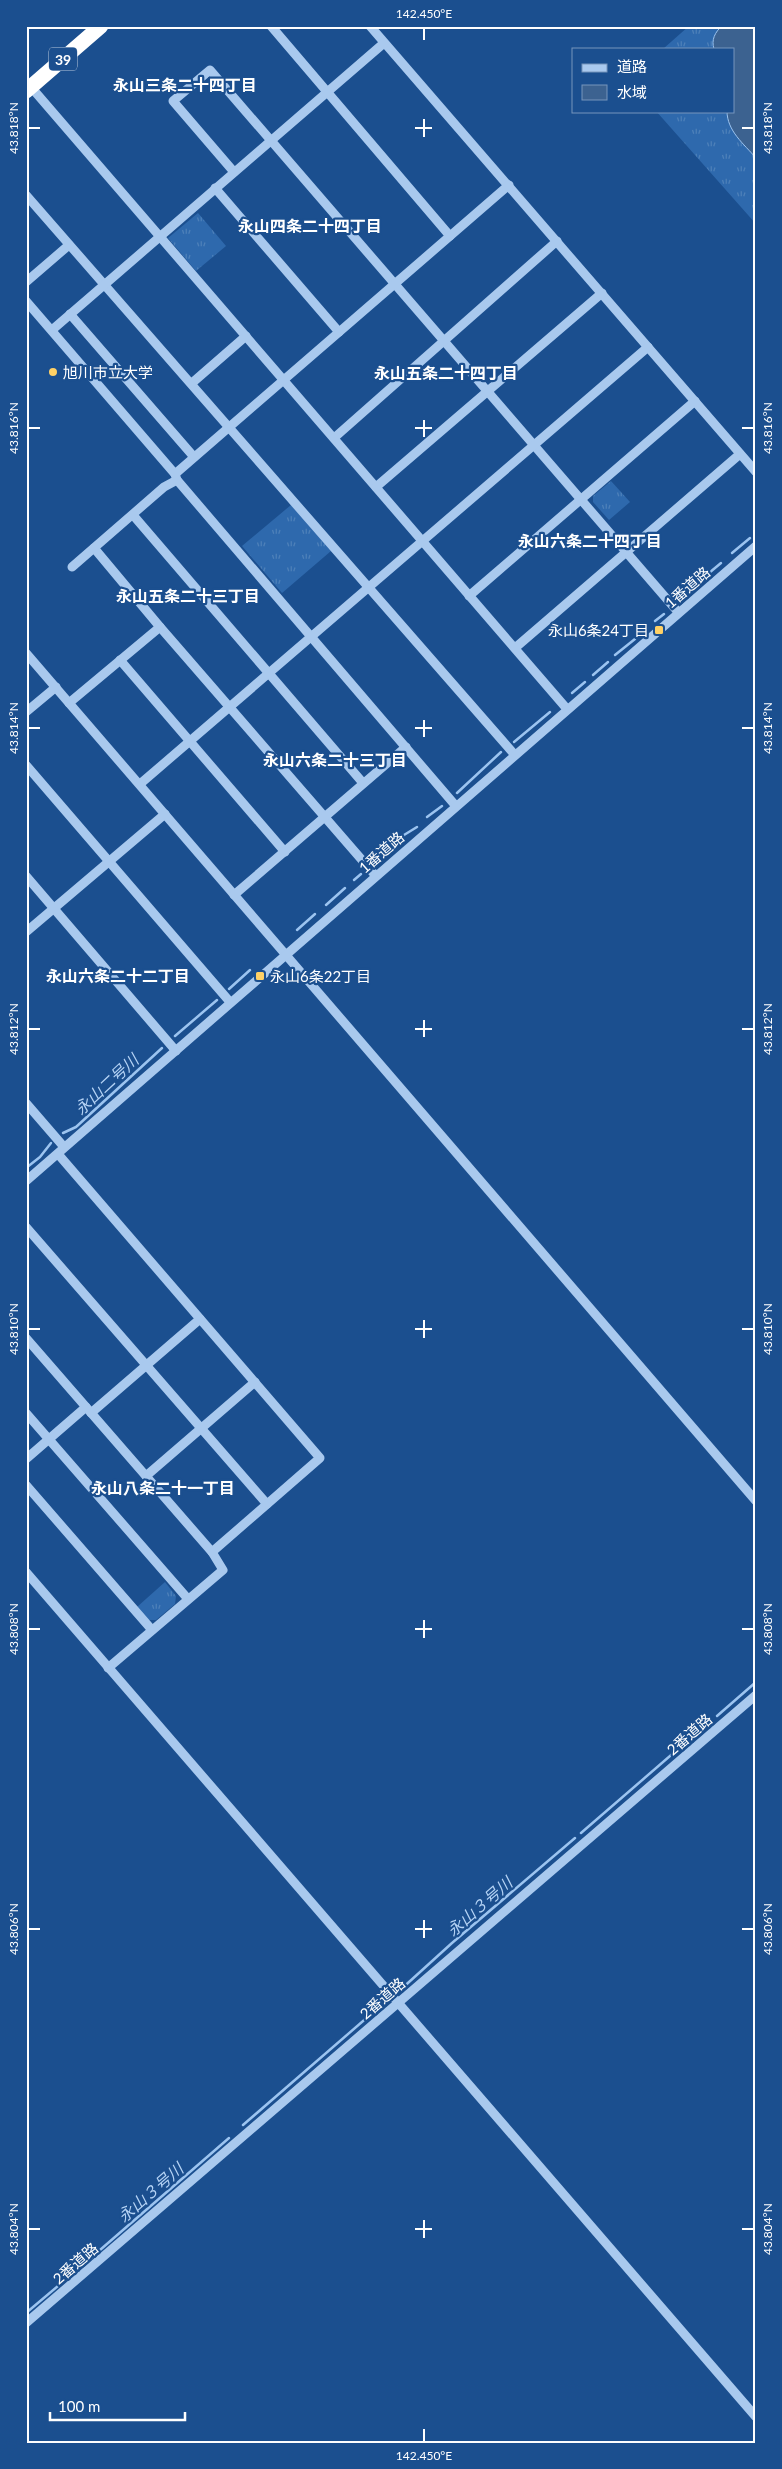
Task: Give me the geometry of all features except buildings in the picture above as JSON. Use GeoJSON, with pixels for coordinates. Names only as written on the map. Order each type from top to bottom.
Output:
{"type":"FeatureCollection","features":[{"type":"Feature","properties":{"kind":"highway","name":"39"},"geometry":{"type":"LineString","coordinates":[[28,89],[101,26]]}},
{"type":"Feature","properties":{"kind":"street"},"geometry":{"type":"LineString","coordinates":[[271,26],[450,236]]}},
{"type":"Feature","properties":{"kind":"street"},"geometry":{"type":"LineString","coordinates":[[370,26],[756,472]]}},
{"type":"Feature","properties":{"kind":"street"},"geometry":{"type":"LineString","coordinates":[[52,330],[384,43]]}},
{"type":"Feature","properties":{"kind":"street"},"geometry":{"type":"LineString","coordinates":[[234,172],[173,101],[210,70],[678,612]]}},
{"type":"Feature","properties":{"kind":"street"},"geometry":{"type":"LineString","coordinates":[[28,89],[160,237],[567,709]]}},
{"type":"Feature","properties":{"kind":"street"},"geometry":{"type":"LineString","coordinates":[[72,567],[134,515],[176,477],[194,457],[509,185]]}},
{"type":"Feature","properties":{"kind":"street"},"geometry":{"type":"LineString","coordinates":[[215,188],[339,332]]}},
{"type":"Feature","properties":{"kind":"street"},"geometry":{"type":"LineString","coordinates":[[26,195],[514,754]]}},
{"type":"Feature","properties":{"kind":"street"},"geometry":{"type":"LineString","coordinates":[[334,438],[443,339],[557,241]]}},
{"type":"Feature","properties":{"kind":"street"},"geometry":{"type":"LineString","coordinates":[[26,282],[69,244]]}},
{"type":"Feature","properties":{"kind":"street"},"geometry":{"type":"LineString","coordinates":[[376,487],[602,293]]}},
{"type":"Feature","properties":{"kind":"street"},"geometry":{"type":"LineString","coordinates":[[26,300],[455,805]]}},
{"type":"Feature","properties":{"kind":"street"},"geometry":{"type":"LineString","coordinates":[[70,314],[194,457]]}},
{"type":"Feature","properties":{"kind":"street"},"geometry":{"type":"LineString","coordinates":[[192,383],[246,336]]}},
{"type":"Feature","properties":{"kind":"street"},"geometry":{"type":"LineString","coordinates":[[140,784],[648,347]]}},
{"type":"Feature","properties":{"kind":"street"},"geometry":{"type":"LineString","coordinates":[[469,596],[695,402]]}},
{"type":"Feature","properties":{"kind":"street"},"geometry":{"type":"LineString","coordinates":[[515,648],[740,454]]}},
{"type":"Feature","properties":{"kind":"street"},"geometry":{"type":"LineString","coordinates":[[134,515],[363,783]]}},
{"type":"Feature","properties":{"kind":"street","name":"1番道路"},"geometry":{"type":"LineString","coordinates":[[26,1181],[455,805],[756,546]]}},
{"type":"Feature","properties":{"kind":"street"},"geometry":{"type":"LineString","coordinates":[[94,548],[324,818],[375,875]]}},
{"type":"Feature","properties":{"kind":"street"},"geometry":{"type":"LineString","coordinates":[[69,702],[160,627]]}},
{"type":"Feature","properties":{"kind":"street"},"geometry":{"type":"LineString","coordinates":[[26,653],[756,1501]]}},
{"type":"Feature","properties":{"kind":"street"},"geometry":{"type":"LineString","coordinates":[[120,660],[284,852]]}},
{"type":"Feature","properties":{"kind":"street"},"geometry":{"type":"LineString","coordinates":[[26,712],[56,687]]}},
{"type":"Feature","properties":{"kind":"street"},"geometry":{"type":"LineString","coordinates":[[234,895],[406,747]]}},
{"type":"Feature","properties":{"kind":"street"},"geometry":{"type":"LineString","coordinates":[[26,765],[230,1002]]}},
{"type":"Feature","properties":{"kind":"street"},"geometry":{"type":"LineString","coordinates":[[26,932],[165,814]]}},
{"type":"Feature","properties":{"kind":"street"},"geometry":{"type":"LineString","coordinates":[[26,876],[176,1050]]}},
{"type":"Feature","properties":{"kind":"street"},"geometry":{"type":"LineString","coordinates":[[26,1102],[61,1151],[200,1319],[320,1458],[212,1552]]}},
{"type":"Feature","properties":{"kind":"street"},"geometry":{"type":"LineString","coordinates":[[26,1227],[267,1504]]}},
{"type":"Feature","properties":{"kind":"street"},"geometry":{"type":"LineString","coordinates":[[26,1459],[49,1439],[147,1365],[200,1319]]}},
{"type":"Feature","properties":{"kind":"street"},"geometry":{"type":"LineString","coordinates":[[26,1338],[212,1552],[223,1570],[108,1668]]}},
{"type":"Feature","properties":{"kind":"street"},"geometry":{"type":"LineString","coordinates":[[146,1476],[255,1382]]}},
{"type":"Feature","properties":{"kind":"street"},"geometry":{"type":"LineString","coordinates":[[26,1413],[188,1599]]}},
{"type":"Feature","properties":{"kind":"street"},"geometry":{"type":"LineString","coordinates":[[26,1485],[152,1630]]}},
{"type":"Feature","properties":{"kind":"street"},"geometry":{"type":"LineString","coordinates":[[26,1572],[756,2417]]}},
{"type":"Feature","properties":{"kind":"street","name":"2番道路"},"geometry":{"type":"LineString","coordinates":[[26,2323],[756,1695]]}},
{"type":"Feature","properties":{"kind":"green space"},"geometry":{"type":"Polygon","coordinates":[[[689,26],[756,26],[756,224],[657,112],[734,112],[734,48],[664,48],[689,26]]]}},
{"type":"Feature","properties":{"kind":"green space"},"geometry":{"type":"Polygon","coordinates":[[[198,213],[226,246],[196,271],[168,238],[198,213]]]}},
{"type":"Feature","properties":{"kind":"green space"},"geometry":{"type":"Polygon","coordinates":[[[611,481],[630,502],[609,520],[593,502],[593,496],[611,481]]]}},
{"type":"Feature","properties":{"kind":"green space"},"geometry":{"type":"Polygon","coordinates":[[[291,505],[331,551],[282,593],[242,546],[291,505]]]}},
{"type":"Feature","properties":{"kind":"green space"},"geometry":{"type":"Polygon","coordinates":[[[165,1582],[176,1596],[175,1604],[156,1620],[148,1620],[137,1607],[165,1582]]]}},
{"type":"Feature","properties":{"kind":"water"},"geometry":{"type":"Polygon","coordinates":[[[722,26],[756,26],[756,158],[737,137],[730,125],[727,112],[734,112],[734,48],[714,48],[714,36],[722,26]]]}},
{"type":"Feature","properties":{"kind":"waterway","name":"永山二号川"},"geometry":{"type":"LineString","coordinates":[[732,553],[750,538]]}},
{"type":"Feature","properties":{"kind":"waterway","name":"永山二号川"},"geometry":{"type":"LineString","coordinates":[[709,573],[721,563]]}},
{"type":"Feature","properties":{"kind":"waterway","name":"永山二号川"},"geometry":{"type":"LineString","coordinates":[[682,597],[701,580]]}},
{"type":"Feature","properties":{"kind":"waterway","name":"永山二号川"},"geometry":{"type":"LineString","coordinates":[[655,621],[664,614]]}},
{"type":"Feature","properties":{"kind":"waterway","name":"永山二号川"},"geometry":{"type":"LineString","coordinates":[[642,633],[647,628]]}},
{"type":"Feature","properties":{"kind":"waterway","name":"永山二号川"},"geometry":{"type":"LineString","coordinates":[[615,655],[635,639]]}},
{"type":"Feature","properties":{"kind":"waterway","name":"永山二号川"},"geometry":{"type":"LineString","coordinates":[[593,675],[608,662]]}},
{"type":"Feature","properties":{"kind":"waterway","name":"永山二号川"},"geometry":{"type":"LineString","coordinates":[[572,693],[585,682]]}},
{"type":"Feature","properties":{"kind":"waterway","name":"永山二号川"},"geometry":{"type":"LineString","coordinates":[[514,742],[550,712]]}},
{"type":"Feature","properties":{"kind":"waterway","name":"永山二号川"},"geometry":{"type":"LineString","coordinates":[[457,793],[501,752]]}},
{"type":"Feature","properties":{"kind":"waterway","name":"永山二号川"},"geometry":{"type":"LineString","coordinates":[[427,817],[442,806]]}},
{"type":"Feature","properties":{"kind":"waterway","name":"永山二号川"},"geometry":{"type":"LineString","coordinates":[[404,835],[417,827]]}},
{"type":"Feature","properties":{"kind":"waterway","name":"永山二号川"},"geometry":{"type":"LineString","coordinates":[[373,863],[389,849]]}},
{"type":"Feature","properties":{"kind":"waterway","name":"永山二号川"},"geometry":{"type":"LineString","coordinates":[[354,880],[361,874]]}},
{"type":"Feature","properties":{"kind":"waterway","name":"永山二号川"},"geometry":{"type":"LineString","coordinates":[[326,905],[345,888]]}},
{"type":"Feature","properties":{"kind":"waterway","name":"永山二号川"},"geometry":{"type":"LineString","coordinates":[[297,930],[315,914]]}},
{"type":"Feature","properties":{"kind":"waterway","name":"永山二号川"},"geometry":{"type":"LineString","coordinates":[[229,989],[250,970]]}},
{"type":"Feature","properties":{"kind":"waterway","name":"永山二号川"},"geometry":{"type":"LineString","coordinates":[[175,1036],[217,1000]]}},
{"type":"Feature","properties":{"kind":"waterway","name":"永山二号川"},"geometry":{"type":"LineString","coordinates":[[63,1133],[76,1127],[162,1048]]}},
{"type":"Feature","properties":{"kind":"waterway","name":"永山二号川"},"geometry":{"type":"LineString","coordinates":[[26,1168],[40,1157],[51,1143]]}},
{"type":"Feature","properties":{"kind":"waterway","name":"永山３号川"},"geometry":{"type":"LineString","coordinates":[[717,1716],[756,1682]]}},
{"type":"Feature","properties":{"kind":"waterway","name":"永山３号川"},"geometry":{"type":"LineString","coordinates":[[696,1734],[707,1724]]}},
{"type":"Feature","properties":{"kind":"waterway","name":"永山３号川"},"geometry":{"type":"LineString","coordinates":[[581,1833],[685,1743]]}},
{"type":"Feature","properties":{"kind":"waterway","name":"永山３号川"},"geometry":{"type":"LineString","coordinates":[[398,1992],[452,1943],[575,1838]]}},
{"type":"Feature","properties":{"kind":"waterway","name":"永山３号川"},"geometry":{"type":"LineString","coordinates":[[243,2125],[385,2002]]}},
{"type":"Feature","properties":{"kind":"waterway","name":"永山３号川"},"geometry":{"type":"LineString","coordinates":[[85,2263],[229,2138]]}},
{"type":"Feature","properties":{"kind":"waterway","name":"永山３号川"},"geometry":{"type":"LineString","coordinates":[[26,2313],[71,2275]]}},
{"type":"Feature","properties":{"kind":"place","name":"旭川市立大学"},"geometry":{"type":"Point","coordinates":[53,372]}},
{"type":"Feature","properties":{"kind":"place","name":"永山6条24丁目"},"geometry":{"type":"Point","coordinates":[659,630]}},
{"type":"Feature","properties":{"kind":"place","name":"永山6条22丁目"},"geometry":{"type":"Point","coordinates":[260,976]}},
{"type":"Feature","properties":{"kind":"district","name":"永山三条二十四丁目"},"geometry":{"type":"Point","coordinates":[185,84]}},
{"type":"Feature","properties":{"kind":"district","name":"永山四条二十四丁目"},"geometry":{"type":"Point","coordinates":[310,225]}},
{"type":"Feature","properties":{"kind":"district","name":"永山五条二十四丁目"},"geometry":{"type":"Point","coordinates":[446,372]}},
{"type":"Feature","properties":{"kind":"district","name":"永山六条二十四丁目"},"geometry":{"type":"Point","coordinates":[590,540]}},
{"type":"Feature","properties":{"kind":"district","name":"永山五条二十三丁目"},"geometry":{"type":"Point","coordinates":[188,595]}},
{"type":"Feature","properties":{"kind":"district","name":"永山六条二十三丁目"},"geometry":{"type":"Point","coordinates":[335,759]}},
{"type":"Feature","properties":{"kind":"district","name":"永山六条二十二丁目"},"geometry":{"type":"Point","coordinates":[118,975]}},
{"type":"Feature","properties":{"kind":"district","name":"永山八条二十一丁目"},"geometry":{"type":"Point","coordinates":[163,1487]}}]}
